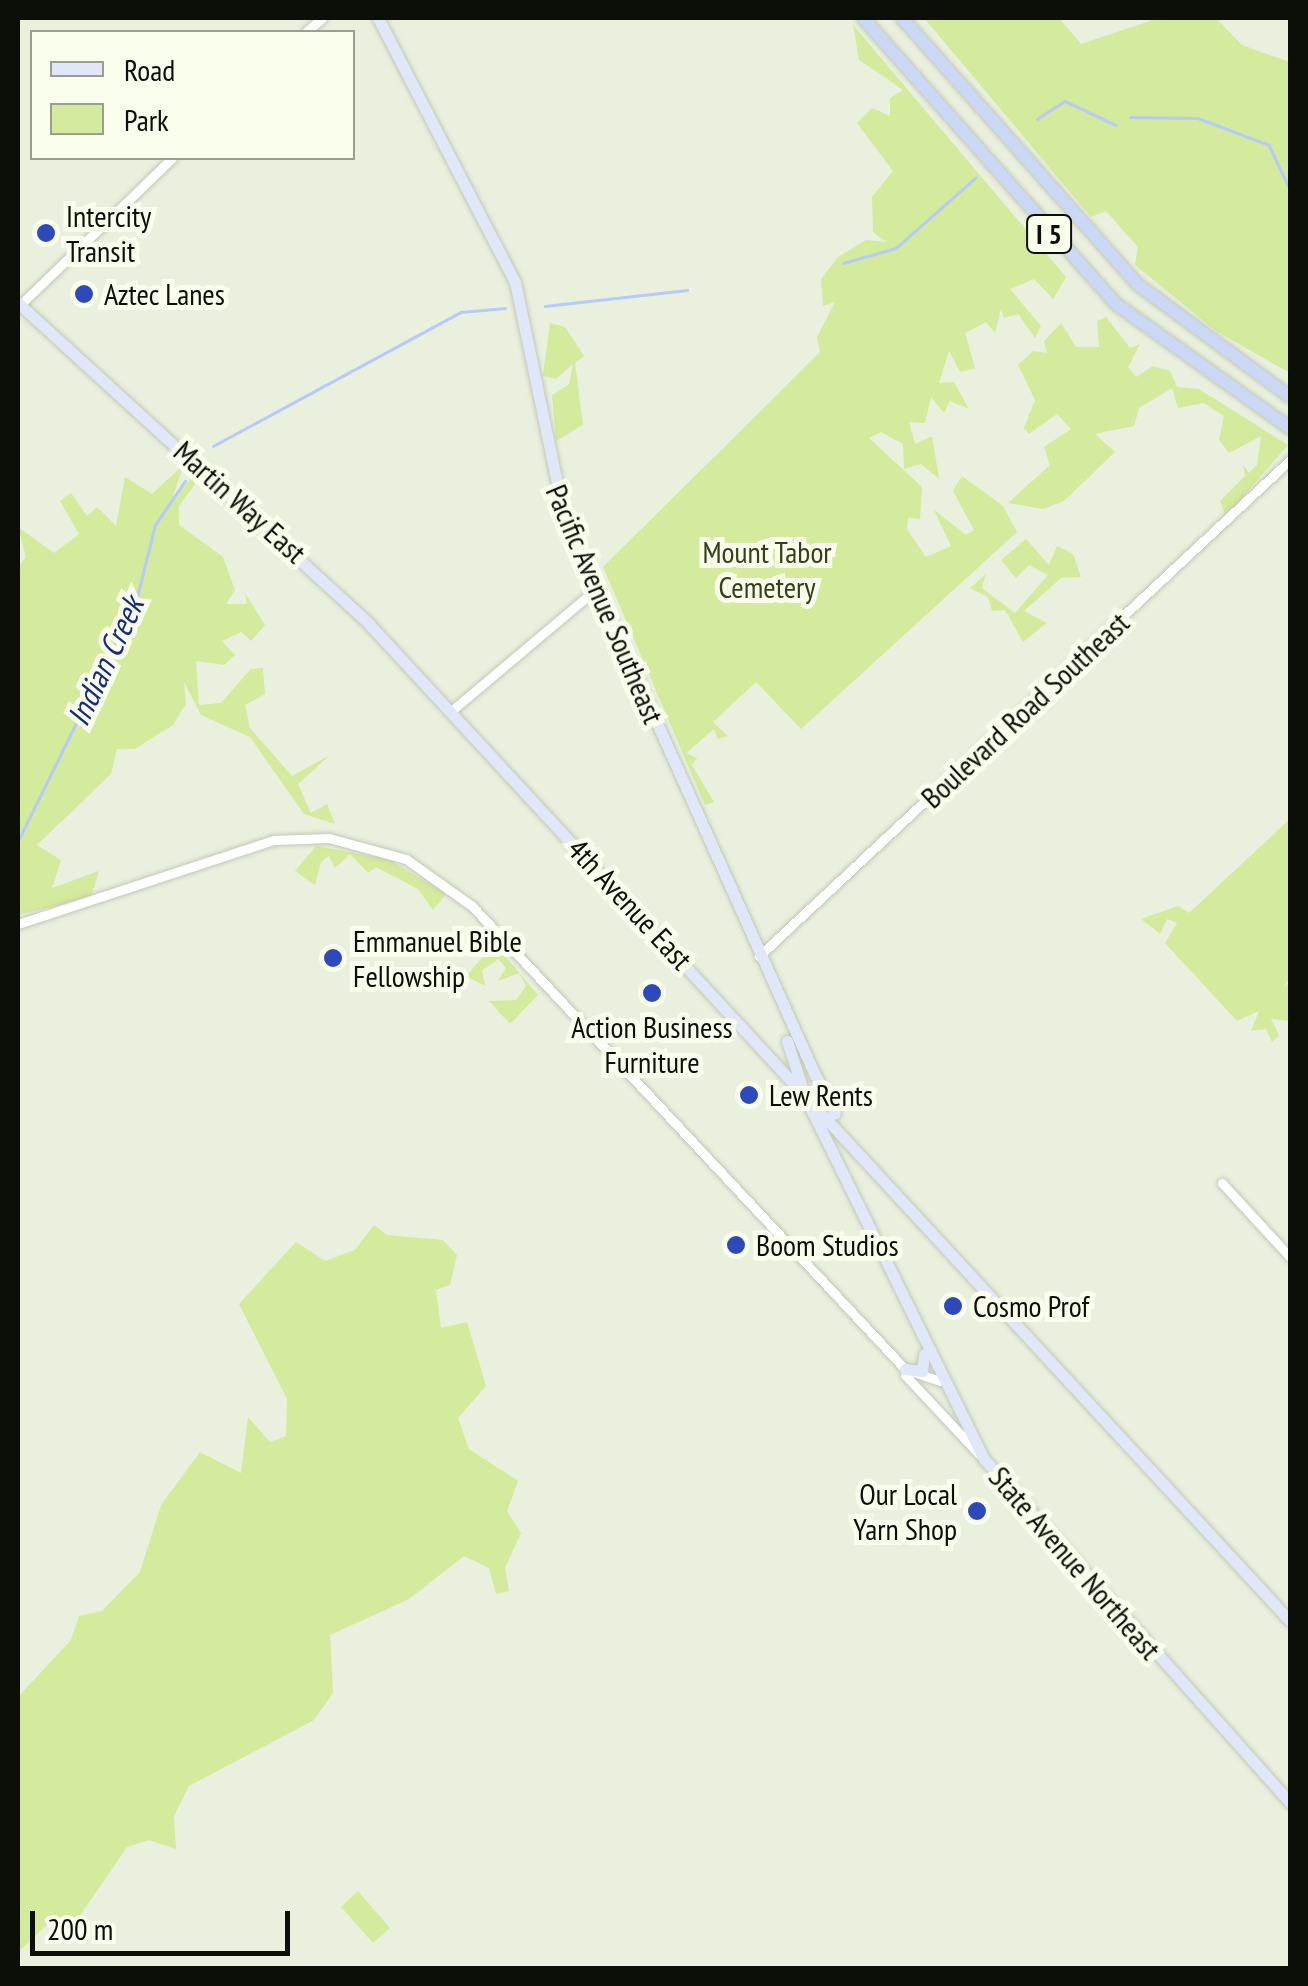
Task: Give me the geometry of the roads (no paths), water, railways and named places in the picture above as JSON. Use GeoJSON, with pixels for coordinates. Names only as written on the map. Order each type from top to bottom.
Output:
{"type":"FeatureCollection","features":[{"type":"Feature","properties":{"kind":"highway","name":"I 5"},"geometry":{"type":"LineString","coordinates":[[863,18],[1116,304],[1290,428]]}},
{"type":"Feature","properties":{"kind":"highway","name":"I 5"},"geometry":{"type":"LineString","coordinates":[[902,18],[1137,284],[1290,398]]}},
{"type":"Feature","properties":{"kind":"main road","name":"Pacific Avenue Southeast"},"geometry":{"type":"LineString","coordinates":[[378,18],[515,282],[549,471],[596,589],[786,1022],[806,1099],[831,1139],[940,1381],[984,1459]]}},
{"type":"Feature","properties":{"kind":"main road","name":"Martin Way East"},"geometry":{"type":"LineString","coordinates":[[19,304],[264,520],[450,712]]}},
{"type":"Feature","properties":{"kind":"main road","name":"4th Avenue East"},"geometry":{"type":"LineString","coordinates":[[450,712],[806,1099]]}},
{"type":"Feature","properties":{"kind":"main road"},"geometry":{"type":"LineString","coordinates":[[786,1022],[846,1136]]}},
{"type":"Feature","properties":{"kind":"main road"},"geometry":{"type":"LineString","coordinates":[[806,1099],[889,1182],[1290,1620]]}},
{"type":"Feature","properties":{"kind":"main road"},"geometry":{"type":"LineString","coordinates":[[831,1139],[889,1182]]}},
{"type":"Feature","properties":{"kind":"main road"},"geometry":{"type":"LineString","coordinates":[[905,1369],[925,1368],[918,1330]]}},
{"type":"Feature","properties":{"kind":"main road","name":"State Avenue Northeast"},"geometry":{"type":"LineString","coordinates":[[984,1459],[1290,1802]]}},
{"type":"Feature","properties":{"kind":"street"},"geometry":{"type":"LineString","coordinates":[[19,304],[170,160]]}},
{"type":"Feature","properties":{"kind":"street","name":"Boulevard Road Southeast"},"geometry":{"type":"LineString","coordinates":[[757,957],[1289,462]]}},
{"type":"Feature","properties":{"kind":"street"},"geometry":{"type":"LineString","coordinates":[[450,712],[596,589]]}},
{"type":"Feature","properties":{"kind":"street","name":"State Avenue Northeast"},"geometry":{"type":"LineString","coordinates":[[18,924],[289,838],[372,846],[456,892],[984,1459]]}},
{"type":"Feature","properties":{"kind":"street"},"geometry":{"type":"LineString","coordinates":[[1222,1182],[1290,1256]]}},
{"type":"Feature","properties":{"kind":"street","name":"State Avenue Northeast"},"geometry":{"type":"LineString","coordinates":[[860,1323],[905,1369]]}},
{"type":"Feature","properties":{"kind":"street"},"geometry":{"type":"LineString","coordinates":[[905,1369],[940,1381]]}},
{"type":"Feature","properties":{"kind":"waterway","name":"Indian Creek"},"geometry":{"type":"LineString","coordinates":[[1037,119],[1065,101],[1116,125]]}},
{"type":"Feature","properties":{"kind":"waterway","name":"Indian Creek"},"geometry":{"type":"LineString","coordinates":[[1130,117],[1198,118],[1269,145],[1290,189]]}},
{"type":"Feature","properties":{"kind":"waterway","name":"Indian Creek"},"geometry":{"type":"LineString","coordinates":[[843,263],[896,248],[975,178]]}},
{"type":"Feature","properties":{"kind":"waterway","name":"Indian Creek"},"geometry":{"type":"LineString","coordinates":[[545,306],[687,290]]}},
{"type":"Feature","properties":{"kind":"waterway","name":"Indian Creek"},"geometry":{"type":"LineString","coordinates":[[213,446],[461,312],[505,308]]}},
{"type":"Feature","properties":{"kind":"waterway","name":"Indian Creek"},"geometry":{"type":"LineString","coordinates":[[18,841],[136,601],[155,525],[185,481]]}},
{"type":"Feature","properties":{"kind":"place","name":"Intercity Transit"},"geometry":{"type":"Point","coordinates":[46,233]}},
{"type":"Feature","properties":{"kind":"place","name":"Aztec Lanes"},"geometry":{"type":"Point","coordinates":[84,294]}},
{"type":"Feature","properties":{"kind":"place","name":"Emmanuel Bible Fellowship"},"geometry":{"type":"Point","coordinates":[333,958]}},
{"type":"Feature","properties":{"kind":"place","name":"Action Business Furniture"},"geometry":{"type":"Point","coordinates":[652,993]}},
{"type":"Feature","properties":{"kind":"place","name":"Lew Rents"},"geometry":{"type":"Point","coordinates":[749,1095]}},
{"type":"Feature","properties":{"kind":"place","name":"Boom Studios"},"geometry":{"type":"Point","coordinates":[736,1245]}},
{"type":"Feature","properties":{"kind":"place","name":"Cosmo Prof"},"geometry":{"type":"Point","coordinates":[953,1306]}},
{"type":"Feature","properties":{"kind":"place","name":"Our Local Yarn Shop"},"geometry":{"type":"Point","coordinates":[977,1511]}},
{"type":"Feature","properties":{"kind":"park label","name":"Mount Tabor Cemetery"},"geometry":{"type":"Point","coordinates":[767,569]}}]}
